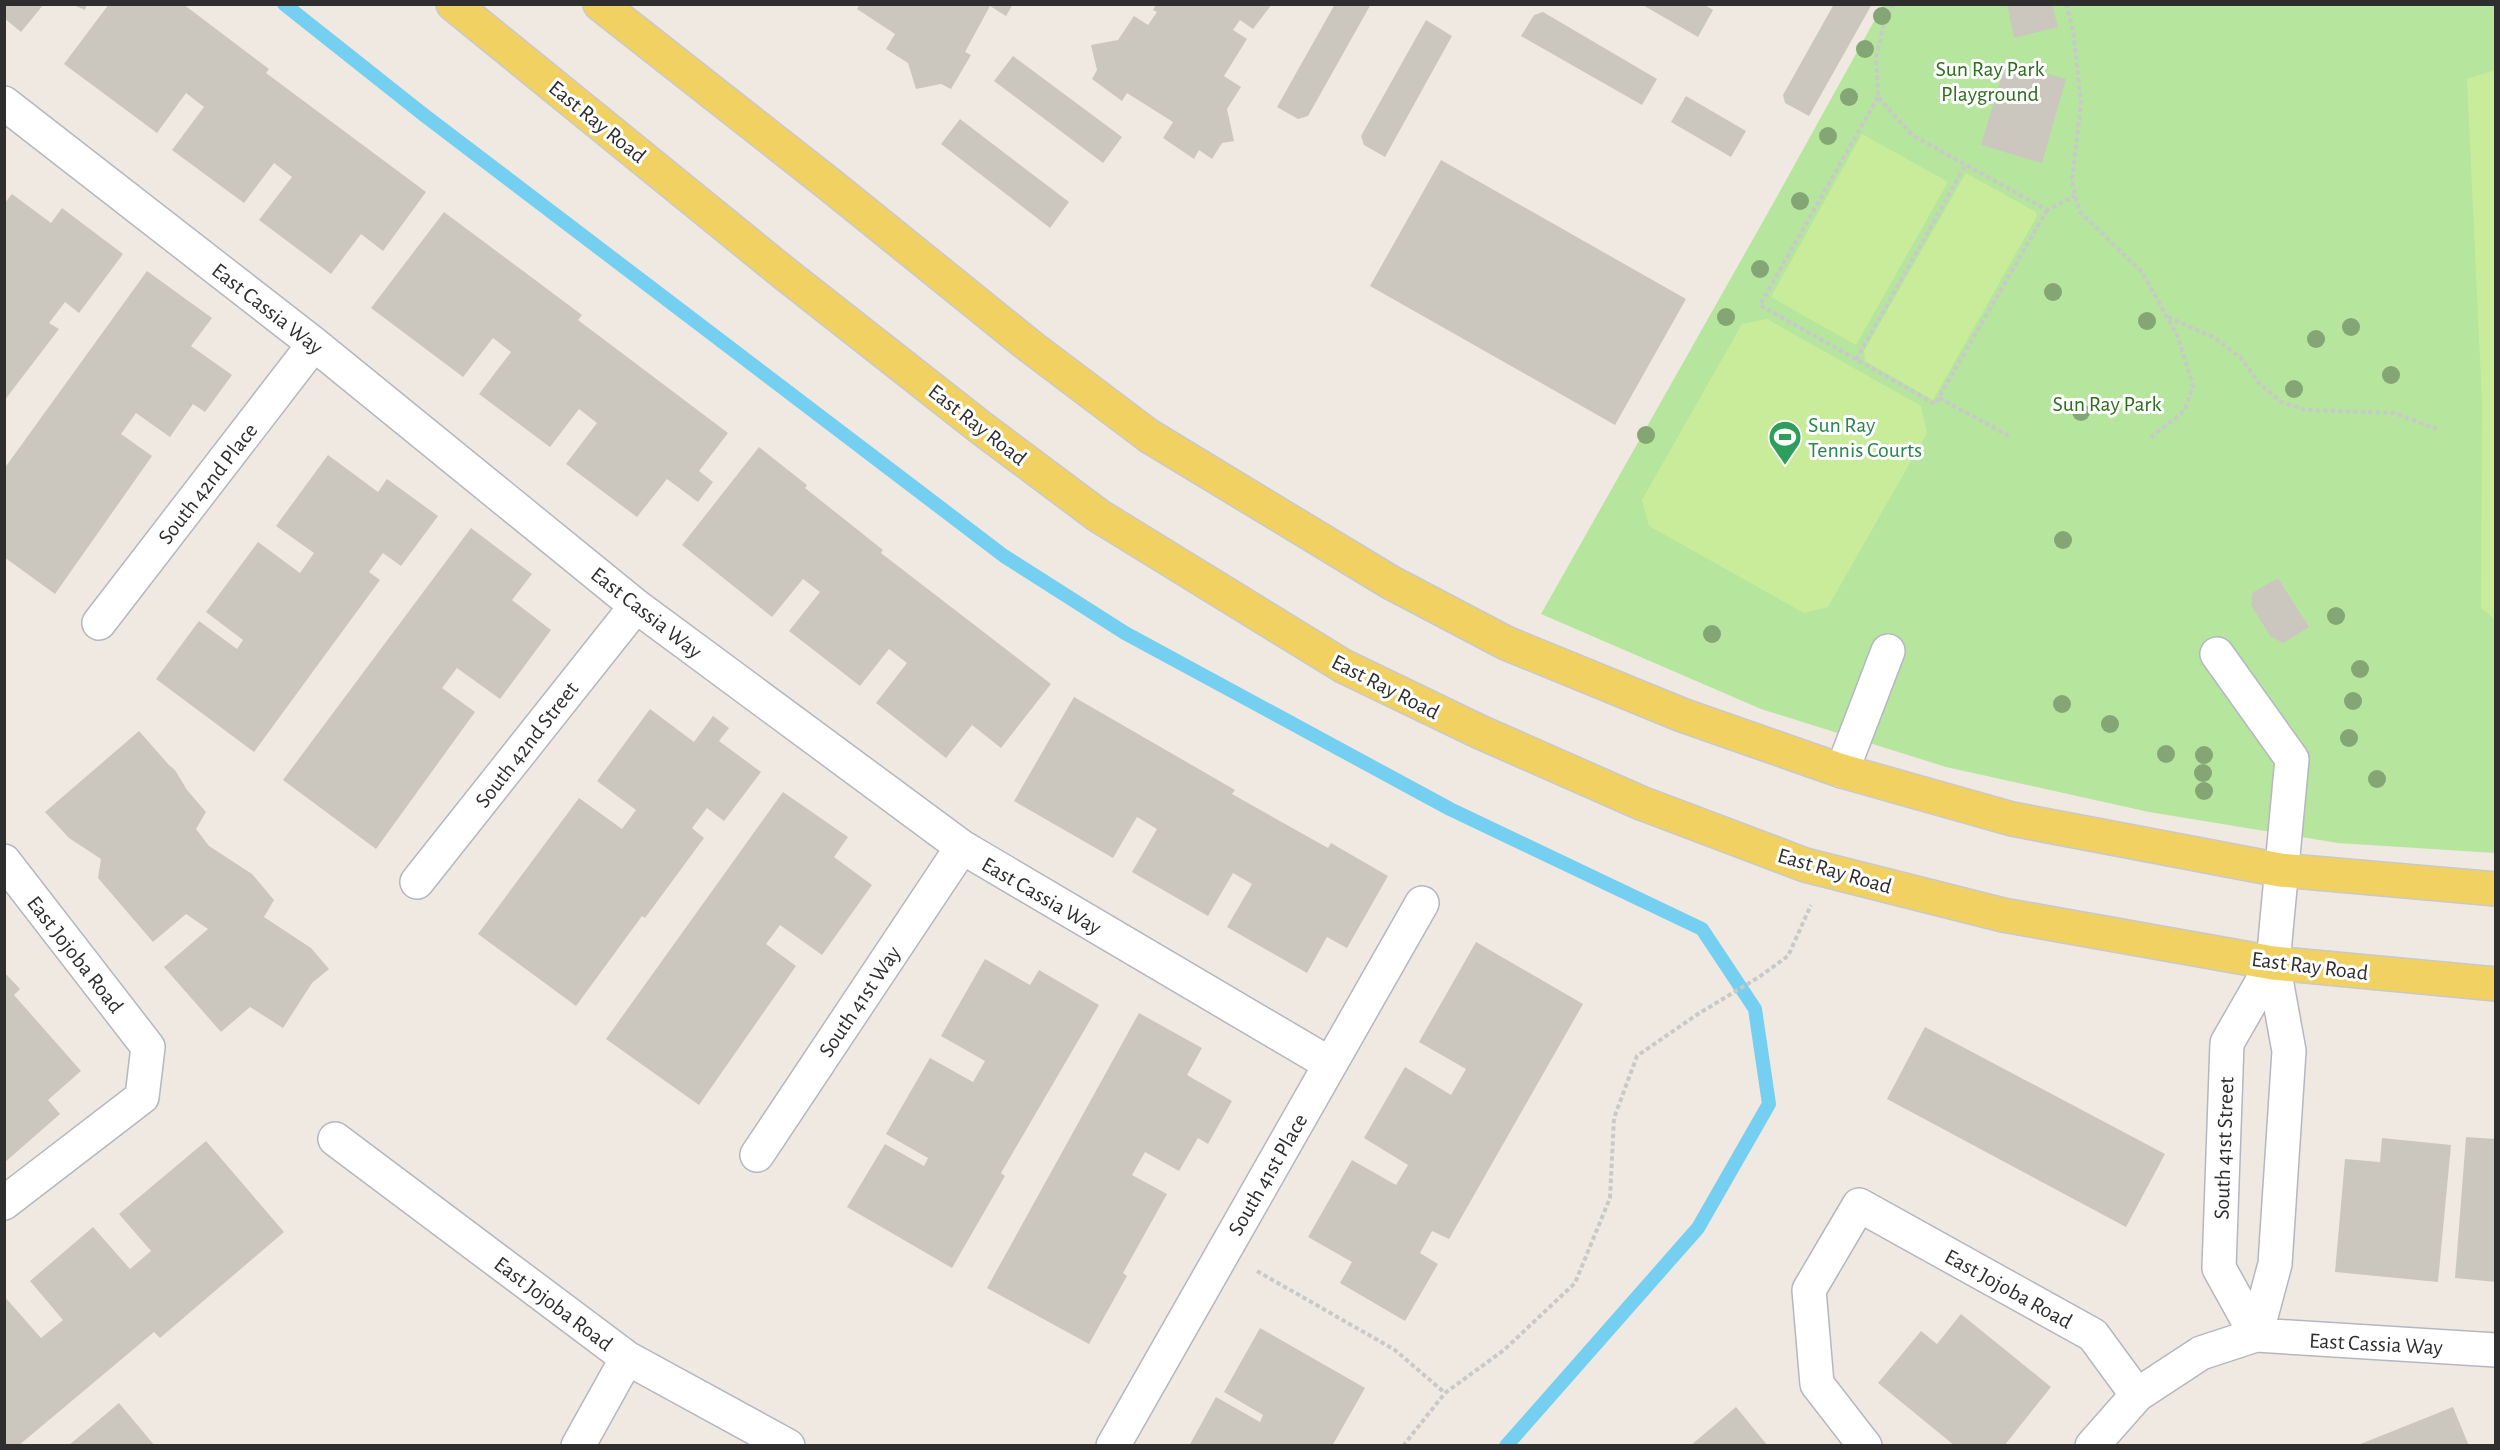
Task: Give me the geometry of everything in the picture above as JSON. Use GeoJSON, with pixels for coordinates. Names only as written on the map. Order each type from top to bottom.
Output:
{"type":"FeatureCollection","features":[{"type":"Feature","properties":{"kind":"main road","name":"East Ray Road"},"geometry":{"type":"LineString","coordinates":[[453,4],[784,273],[980,427],[1099,516],[1343,666],[1480,732],[1641,802],[1805,865],[2003,915],[2272,963],[2496,984]]}},
{"type":"Feature","properties":{"kind":"main road"},"geometry":{"type":"LineString","coordinates":[[600,4],[1031,347],[1149,436],[1389,582],[1506,643],[1682,715],[1842,771],[2012,819],[2280,870],[2496,889]]}},
{"type":"Feature","properties":{"kind":"street","name":"East Cassia Way"},"geometry":{"type":"LineString","coordinates":[[4,103],[314,344],[636,606],[962,847],[1330,1064]]}},
{"type":"Feature","properties":{"kind":"street","name":"South 42nd Place"},"geometry":{"type":"LineString","coordinates":[[99,623],[314,344]]}},
{"type":"Feature","properties":{"kind":"street","name":"South 42nd Street"},"geometry":{"type":"LineString","coordinates":[[417,882],[636,606]]}},
{"type":"Feature","properties":{"kind":"street"},"geometry":{"type":"LineString","coordinates":[[1842,771],[1887,651]]}},
{"type":"Feature","properties":{"kind":"street","name":"South 41st Street"},"geometry":{"type":"LineString","coordinates":[[2217,654],[2292,759],[2272,963],[2289,1051],[2275,1264],[2256,1335]]}},
{"type":"Feature","properties":{"kind":"street","name":"South 41st Way"},"geometry":{"type":"LineString","coordinates":[[757,1155],[962,847]]}},
{"type":"Feature","properties":{"kind":"street","name":"East Jojoba Road"},"geometry":{"type":"LineString","coordinates":[[4,861],[148,1047],[142,1098],[4,1203]]}},
{"type":"Feature","properties":{"kind":"street","name":"South 41st Place"},"geometry":{"type":"LineString","coordinates":[[1113,1446],[1422,903]]}},
{"type":"Feature","properties":{"kind":"street","name":"South 41st Street"},"geometry":{"type":"LineString","coordinates":[[2256,1335],[2219,1268],[2227,1043],[2272,963]]}},
{"type":"Feature","properties":{"kind":"street","name":"East Jojoba Road"},"geometry":{"type":"LineString","coordinates":[[335,1139],[627,1358],[788,1446]]}},
{"type":"Feature","properties":{"kind":"street","name":"East Jojoba Road"},"geometry":{"type":"LineString","coordinates":[[1865,1446],[1817,1384],[1809,1290],[1859,1205],[2093,1335],[2137,1395]]}},
{"type":"Feature","properties":{"kind":"street"},"geometry":{"type":"LineString","coordinates":[[2092,1446],[2137,1395],[2201,1353],[2256,1335]]}},
{"type":"Feature","properties":{"kind":"street","name":"East Cassia Way"},"geometry":{"type":"LineString","coordinates":[[2256,1335],[2496,1350]]}},
{"type":"Feature","properties":{"kind":"street"},"geometry":{"type":"LineString","coordinates":[[578,1446],[627,1358]]}},
{"type":"Feature","properties":{"kind":"path"},"geometry":{"type":"LineString","coordinates":[[1894,4],[1885,20],[1876,57],[1878,97],[1760,305],[1935,404],[2047,210],[2075,196]]}},
{"type":"Feature","properties":{"kind":"path"},"geometry":{"type":"LineString","coordinates":[[2066,4],[2073,30],[2081,103],[2072,180],[2080,212],[2142,272],[2178,337],[2193,386],[2185,410],[2149,439]]}},
{"type":"Feature","properties":{"kind":"path"},"geometry":{"type":"LineString","coordinates":[[1878,97],[1912,135],[2047,210]]}},
{"type":"Feature","properties":{"kind":"path"},"geometry":{"type":"LineString","coordinates":[[1856,360],[1966,164]]}},
{"type":"Feature","properties":{"kind":"path"},"geometry":{"type":"LineString","coordinates":[[2167,316],[2215,338],[2241,358],[2259,383],[2281,402],[2306,410],[2394,413],[2437,429]]}},
{"type":"Feature","properties":{"kind":"path"},"geometry":{"type":"LineString","coordinates":[[1939,398],[2009,436]]}},
{"type":"Feature","properties":{"kind":"path"},"geometry":{"type":"LineString","coordinates":[[1402,1446],[1444,1393],[1504,1350],[1575,1283],[1610,1198],[1614,1118],[1637,1056],[1788,956],[1811,904],[1805,865]]}},
{"type":"Feature","properties":{"kind":"path"},"geometry":{"type":"LineString","coordinates":[[1223,1251],[1395,1350],[1444,1393]]}},
{"type":"Feature","properties":{"kind":"green space","name":"Sun Ray Park"},"geometry":{"type":"Polygon","coordinates":[[[1883,5],[2495,5],[2495,853],[2338,843],[2149,812],[1946,767],[1761,709],[1541,614],[1883,5]]]}},
{"type":"Feature","properties":{"kind":"green space"},"geometry":{"type":"Polygon","coordinates":[[[2496,70],[2495,619],[2481,608],[2482,402],[2467,79],[2496,70]]]}},
{"type":"Feature","properties":{"kind":"green space"},"geometry":{"type":"Polygon","coordinates":[[[1862,134],[1948,182],[1856,345],[1771,297],[1862,134]]]}},
{"type":"Feature","properties":{"kind":"green space"},"geometry":{"type":"Polygon","coordinates":[[[1966,173],[2036,212],[2037,216],[1933,400],[1865,361],[1864,351],[1966,173]]]}},
{"type":"Feature","properties":{"kind":"green space","name":"Sun Ray Tennis Courts"},"geometry":{"type":"Polygon","coordinates":[[[1767,319],[1921,406],[1927,433],[1828,607],[1804,613],[1649,526],[1642,500],[1742,324],[1767,319]]]}},
{"type":"Feature","properties":{"kind":"building"},"geometry":{"type":"Polygon","coordinates":[[[4,4],[44,4],[21,32],[4,18],[4,4]]]}},
{"type":"Feature","properties":{"kind":"building"},"geometry":{"type":"Polygon","coordinates":[[[71,4],[87,4],[85,10],[71,4]]]}},
{"type":"Feature","properties":{"kind":"building"},"geometry":{"type":"Polygon","coordinates":[[[109,4],[183,4],[269,69],[266,73],[426,192],[383,251],[361,234],[331,274],[259,220],[292,177],[274,163],[244,203],[172,150],[204,107],[186,93],[157,133],[64,64],[109,4]]]}},
{"type":"Feature","properties":{"kind":"building"},"geometry":{"type":"Polygon","coordinates":[[[860,4],[1013,4],[1006,16],[990,6],[965,52],[971,55],[951,89],[941,84],[916,89],[908,63],[886,49],[895,34],[857,9],[860,4]]]}},
{"type":"Feature","properties":{"kind":"building"},"geometry":{"type":"Polygon","coordinates":[[[1156,4],[1272,4],[1253,29],[1240,20],[1233,30],[1247,39],[1224,76],[1241,87],[1227,109],[1234,141],[1222,143],[1212,159],[1199,150],[1194,159],[1163,138],[1173,122],[1127,93],[1122,101],[1092,79],[1097,70],[1091,45],[1118,40],[1134,16],[1148,25],[1157,12],[1153,10],[1156,4]]]}},
{"type":"Feature","properties":{"kind":"building"},"geometry":{"type":"Polygon","coordinates":[[[1335,4],[1371,4],[1308,116],[1298,119],[1277,107],[1335,4]]]}},
{"type":"Feature","properties":{"kind":"building"},"geometry":{"type":"Polygon","coordinates":[[[1641,4],[1703,4],[1713,10],[1698,37],[1641,4]]]}},
{"type":"Feature","properties":{"kind":"building"},"geometry":{"type":"Polygon","coordinates":[[[1834,4],[1872,4],[1809,116],[1785,103],[1783,95],[1834,4]]]}},
{"type":"Feature","properties":{"kind":"building"},"geometry":{"type":"Polygon","coordinates":[[[2007,4],[2052,4],[2058,27],[2014,38],[2007,4]]]}},
{"type":"Feature","properties":{"kind":"building"},"geometry":{"type":"Polygon","coordinates":[[[1543,12],[1657,79],[1642,105],[1521,36],[1534,15],[1543,12]]]}},
{"type":"Feature","properties":{"kind":"building"},"geometry":{"type":"Polygon","coordinates":[[[1426,20],[1452,36],[1385,157],[1364,145],[1361,136],[1426,20]]]}},
{"type":"Feature","properties":{"kind":"building"},"geometry":{"type":"Polygon","coordinates":[[[1013,56],[1122,137],[1103,163],[994,81],[1013,56]]]}},
{"type":"Feature","properties":{"kind":"building"},"geometry":{"type":"Polygon","coordinates":[[[2006,62],[2066,79],[2042,163],[1981,145],[2006,62]]]}},
{"type":"Feature","properties":{"kind":"building"},"geometry":{"type":"Polygon","coordinates":[[[1686,96],[1746,131],[1731,157],[1671,122],[1686,96]]]}},
{"type":"Feature","properties":{"kind":"building"},"geometry":{"type":"Polygon","coordinates":[[[960,119],[1069,202],[1050,228],[941,144],[960,119]]]}},
{"type":"Feature","properties":{"kind":"building"},"geometry":{"type":"Polygon","coordinates":[[[1441,160],[1686,299],[1615,425],[1370,286],[1441,160]]]}},
{"type":"Feature","properties":{"kind":"building"},"geometry":{"type":"Polygon","coordinates":[[[12,194],[51,223],[62,208],[123,254],[79,313],[65,302],[49,323],[59,329],[4,401],[4,204],[12,194]]]}},
{"type":"Feature","properties":{"kind":"building"},"geometry":{"type":"Polygon","coordinates":[[[444,212],[582,315],[578,320],[728,433],[699,471],[713,482],[698,502],[667,479],[637,517],[566,464],[597,423],[579,409],[550,447],[479,394],[511,352],[493,338],[463,377],[371,308],[444,212]]]}},
{"type":"Feature","properties":{"kind":"building"},"geometry":{"type":"Polygon","coordinates":[[[147,271],[212,318],[191,346],[232,375],[205,412],[193,404],[170,437],[136,413],[121,434],[152,456],[55,594],[4,557],[4,469],[147,271]]]}},
{"type":"Feature","properties":{"kind":"building"},"geometry":{"type":"Polygon","coordinates":[[[759,447],[807,485],[805,488],[883,550],[881,553],[1051,684],[1001,748],[972,725],[946,758],[876,703],[907,663],[889,649],[860,686],[789,631],[820,592],[803,579],[772,617],[682,545],[759,447]]]}},
{"type":"Feature","properties":{"kind":"building"},"geometry":{"type":"Polygon","coordinates":[[[328,455],[378,492],[387,479],[438,516],[401,566],[383,553],[369,572],[380,580],[254,752],[156,679],[199,621],[237,649],[243,640],[206,612],[258,542],[300,573],[314,553],[276,526],[328,455]]]}},
{"type":"Feature","properties":{"kind":"building"},"geometry":{"type":"Polygon","coordinates":[[[471,528],[532,574],[512,600],[551,630],[500,699],[457,668],[442,688],[475,712],[376,849],[283,780],[471,528]]]}},
{"type":"Feature","properties":{"kind":"building"},"geometry":{"type":"Polygon","coordinates":[[[2278,578],[2309,627],[2283,643],[2271,637],[2251,605],[2252,593],[2278,578]]]}},
{"type":"Feature","properties":{"kind":"building"},"geometry":{"type":"Polygon","coordinates":[[[1074,697],[1235,790],[1232,794],[1328,848],[1331,843],[1388,876],[1347,948],[1327,937],[1307,973],[1227,927],[1252,884],[1233,873],[1208,916],[1132,872],[1157,829],[1137,817],[1113,858],[1014,801],[1074,697]]]}},
{"type":"Feature","properties":{"kind":"building"},"geometry":{"type":"Polygon","coordinates":[[[650,709],[694,742],[713,716],[729,728],[719,741],[761,772],[724,821],[707,808],[692,828],[704,838],[645,918],[642,916],[576,1006],[478,934],[579,798],[622,829],[636,810],[597,781],[650,709]]]}},
{"type":"Feature","properties":{"kind":"building"},"geometry":{"type":"Polygon","coordinates":[[[139,731],[175,770],[187,790],[206,812],[196,829],[209,846],[252,874],[274,900],[264,917],[311,948],[329,969],[312,983],[283,1028],[250,1007],[221,1032],[164,967],[208,929],[186,914],[153,942],[98,878],[101,859],[69,838],[45,812],[139,731]]]}},
{"type":"Feature","properties":{"kind":"building"},"geometry":{"type":"Polygon","coordinates":[[[783,792],[848,837],[834,857],[872,885],[822,955],[780,925],[766,944],[796,966],[699,1105],[606,1039],[783,792]]]}},
{"type":"Feature","properties":{"kind":"building"},"geometry":{"type":"Polygon","coordinates":[[[1476,942],[1583,1004],[1449,1239],[1432,1231],[1420,1253],[1438,1264],[1405,1321],[1340,1283],[1352,1262],[1308,1237],[1352,1160],[1396,1185],[1408,1165],[1364,1138],[1405,1067],[1451,1095],[1466,1069],[1419,1042],[1476,942]]]}},
{"type":"Feature","properties":{"kind":"building"},"geometry":{"type":"Polygon","coordinates":[[[985,959],[1030,985],[1039,970],[1099,1005],[1001,1173],[1005,1176],[952,1268],[847,1207],[885,1144],[924,1166],[928,1158],[886,1134],[930,1058],[973,1082],[985,1061],[941,1036],[985,959]]]}},
{"type":"Feature","properties":{"kind":"building"},"geometry":{"type":"Polygon","coordinates":[[[4,972],[20,989],[14,995],[81,1071],[48,1100],[60,1114],[4,1163],[4,972]]]}},
{"type":"Feature","properties":{"kind":"building"},"geometry":{"type":"Polygon","coordinates":[[[1139,1013],[1202,1048],[1187,1075],[1232,1101],[1208,1144],[1198,1138],[1179,1171],[1145,1152],[1132,1175],[1167,1194],[1123,1273],[1127,1276],[1089,1344],[987,1288],[1139,1013]]]}},
{"type":"Feature","properties":{"kind":"building"},"geometry":{"type":"Polygon","coordinates":[[[1925,1027],[2165,1154],[2126,1227],[1887,1099],[1925,1027]]]}},
{"type":"Feature","properties":{"kind":"building"},"geometry":{"type":"Polygon","coordinates":[[[2466,1137],[2496,1139],[2496,1282],[2455,1278],[2466,1137]]]}},
{"type":"Feature","properties":{"kind":"building"},"geometry":{"type":"Polygon","coordinates":[[[2382,1138],[2451,1145],[2438,1282],[2335,1272],[2345,1159],[2380,1162],[2382,1138]]]}},
{"type":"Feature","properties":{"kind":"building"},"geometry":{"type":"Polygon","coordinates":[[[206,1141],[284,1232],[160,1338],[154,1332],[18,1446],[4,1446],[4,1296],[41,1338],[63,1320],[30,1281],[93,1227],[130,1269],[151,1251],[119,1214],[206,1141]]]}},
{"type":"Feature","properties":{"kind":"building"},"geometry":{"type":"Polygon","coordinates":[[[1961,1314],[2051,1387],[2004,1446],[1955,1446],[1878,1383],[1921,1331],[1937,1344],[1961,1314]]]}},
{"type":"Feature","properties":{"kind":"building"},"geometry":{"type":"Polygon","coordinates":[[[1260,1328],[1365,1388],[1332,1446],[1189,1446],[1216,1397],[1260,1422],[1263,1415],[1224,1392],[1260,1328]]]}},
{"type":"Feature","properties":{"kind":"building"},"geometry":{"type":"Polygon","coordinates":[[[119,1403],[155,1446],[68,1446],[119,1403]]]}},
{"type":"Feature","properties":{"kind":"building"},"geometry":{"type":"Polygon","coordinates":[[[1736,1407],[1768,1446],[1690,1446],[1736,1407]]]}},
{"type":"Feature","properties":{"kind":"building"},"geometry":{"type":"Polygon","coordinates":[[[2453,1407],[2469,1446],[2358,1446],[2358,1445],[2453,1407]]]}},
{"type":"Feature","properties":{"kind":"waterway"},"geometry":{"type":"LineString","coordinates":[[284,4],[424,115],[1004,556],[1125,633],[1450,809],[1702,929],[1755,1009],[1769,1104],[1698,1228],[1506,1446]]}},
{"type":"Feature","properties":{"kind":"place","name":"Sun Ray Tennis Courts"},"geometry":{"type":"Point","coordinates":[1785,466]}},
{"type":"Feature","properties":{"kind":"park label","name":"Sun Ray Park Playground"},"geometry":{"type":"Point","coordinates":[1990,80]}}]}
